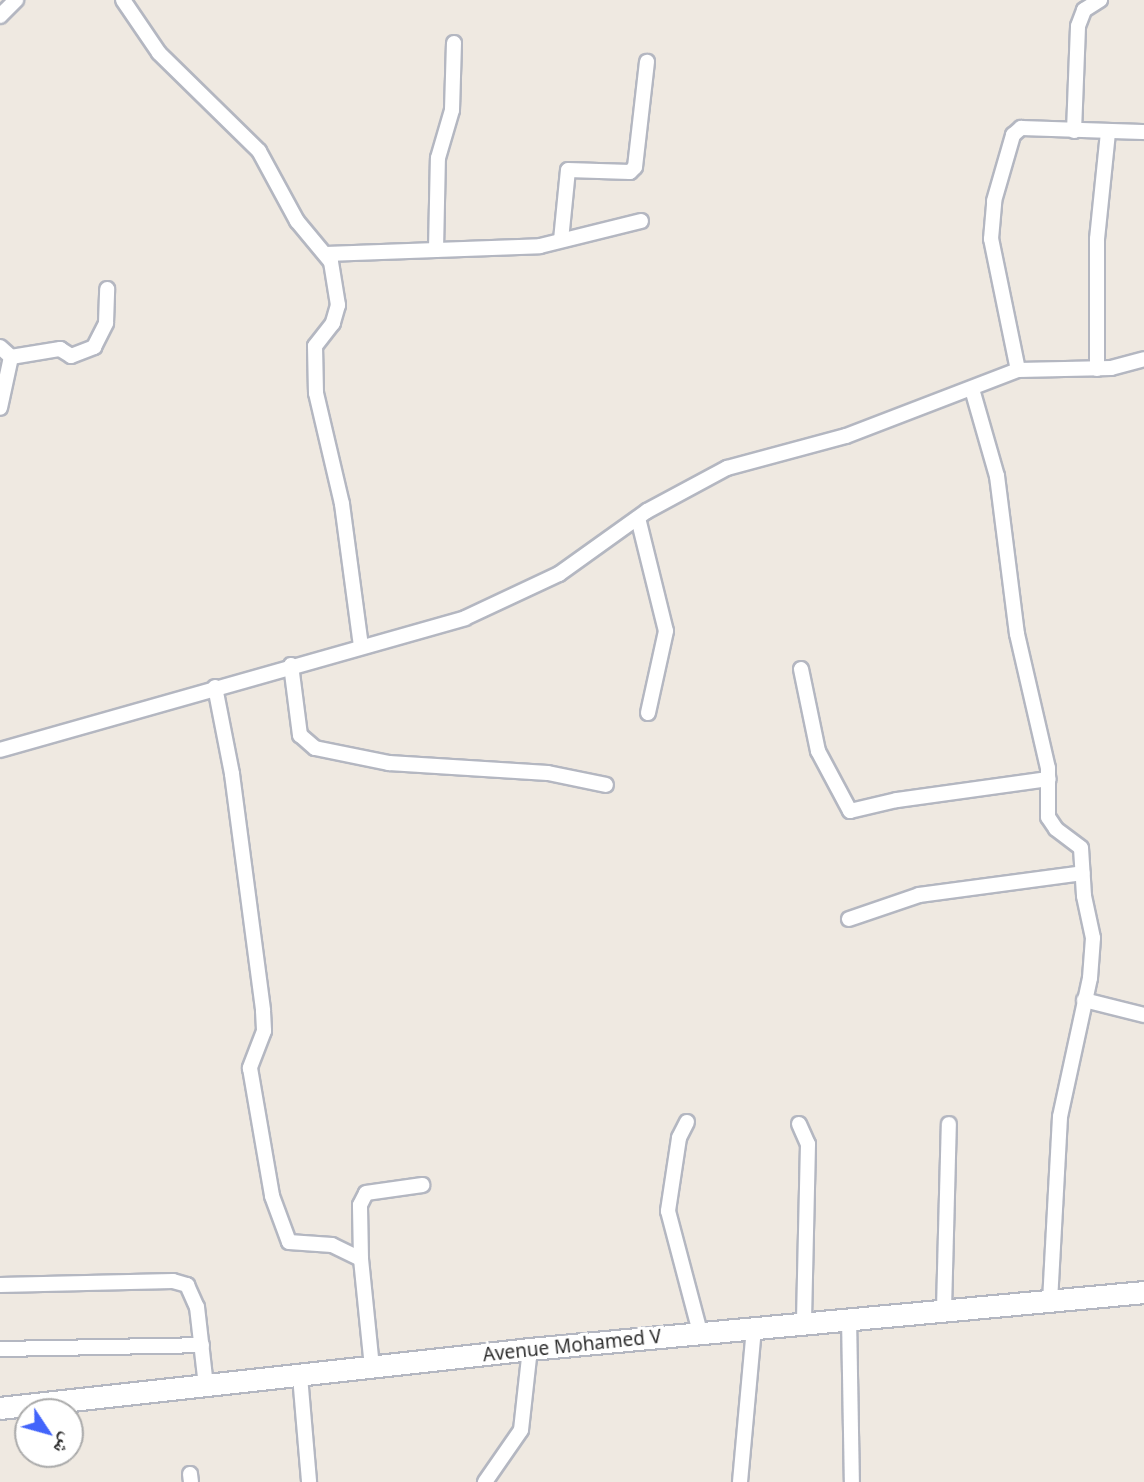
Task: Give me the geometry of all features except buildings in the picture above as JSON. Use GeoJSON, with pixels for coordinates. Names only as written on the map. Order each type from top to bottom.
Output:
{"type":"FeatureCollection","features":[{"type":"Feature","properties":{"kind":"main road","name":"Avenue Mohamed V"},"geometry":{"type":"LineString","coordinates":[[0,1408],[530,1349],[849,1317],[1144,1292]]}},
{"type":"Feature","properties":{"kind":"street"},"geometry":{"type":"LineString","coordinates":[[0,16],[16,0]]}},
{"type":"Feature","properties":{"kind":"street"},"geometry":{"type":"LineString","coordinates":[[123,0],[150,44],[259,151],[297,221],[326,254],[335,274],[338,305],[333,323],[315,346],[316,393],[342,503],[361,646]]}},
{"type":"Feature","properties":{"kind":"street"},"geometry":{"type":"LineString","coordinates":[[1074,131],[1078,26],[1084,10],[1100,0]]}},
{"type":"Feature","properties":{"kind":"street"},"geometry":{"type":"LineString","coordinates":[[436,250],[438,158],[452,110],[454,43]]}},
{"type":"Feature","properties":{"kind":"street"},"geometry":{"type":"LineString","coordinates":[[561,240],[568,170],[630,172],[635,167],[647,62]]}},
{"type":"Feature","properties":{"kind":"street"},"geometry":{"type":"LineString","coordinates":[[1017,370],[991,239],[994,201],[1017,130],[1144,132]]}},
{"type":"Feature","properties":{"kind":"street"},"geometry":{"type":"LineString","coordinates":[[1097,369],[1097,239],[1108,132]]}},
{"type":"Feature","properties":{"kind":"street"},"geometry":{"type":"LineString","coordinates":[[326,254],[540,246],[641,221]]}},
{"type":"Feature","properties":{"kind":"street"},"geometry":{"type":"LineString","coordinates":[[0,408],[5,352],[60,349],[71,356],[94,346],[106,323],[107,289]]}},
{"type":"Feature","properties":{"kind":"street"},"geometry":{"type":"LineString","coordinates":[[0,750],[291,665],[465,618],[512,599],[559,574],[688,485],[727,468],[846,436],[1017,370],[1097,369],[1144,359]]}},
{"type":"Feature","properties":{"kind":"street"},"geometry":{"type":"LineString","coordinates":[[972,389],[997,476],[1017,634],[1049,779],[1051,824],[1079,844],[1094,951],[1060,1116],[1050,1299]]}},
{"type":"Feature","properties":{"kind":"street"},"geometry":{"type":"LineString","coordinates":[[638,518],[666,631],[648,713]]}},
{"type":"Feature","properties":{"kind":"street"},"geometry":{"type":"LineString","coordinates":[[291,665],[300,735],[315,748],[389,763],[548,773],[606,785]]}},
{"type":"Feature","properties":{"kind":"street"},"geometry":{"type":"LineString","coordinates":[[800,669],[816,744],[850,811],[897,800],[1049,779]]}},
{"type":"Feature","properties":{"kind":"street"},"geometry":{"type":"LineString","coordinates":[[215,687],[232,774],[263,1011],[264,1031],[250,1068],[272,1196],[289,1242],[332,1245],[361,1259]]}},
{"type":"Feature","properties":{"kind":"street"},"geometry":{"type":"LineString","coordinates":[[849,919],[919,895],[1083,873]]}},
{"type":"Feature","properties":{"kind":"street"},"geometry":{"type":"LineString","coordinates":[[1084,1000],[1144,1015]]}},
{"type":"Feature","properties":{"kind":"street"},"geometry":{"type":"LineString","coordinates":[[687,1122],[679,1138],[668,1211],[700,1332]]}},
{"type":"Feature","properties":{"kind":"street"},"geometry":{"type":"LineString","coordinates":[[799,1124],[808,1144],[804,1322]]}},
{"type":"Feature","properties":{"kind":"street"},"geometry":{"type":"LineString","coordinates":[[944,1309],[949,1124]]}},
{"type":"Feature","properties":{"kind":"street"},"geometry":{"type":"LineString","coordinates":[[372,1367],[361,1259],[360,1205],[366,1193],[422,1185]]}},
{"type":"Feature","properties":{"kind":"street"},"geometry":{"type":"LineString","coordinates":[[0,1285],[181,1282],[193,1291],[206,1387]]}},
{"type":"Feature","properties":{"kind":"street"},"geometry":{"type":"LineString","coordinates":[[849,1317],[852,1482]]}},
{"type":"Feature","properties":{"kind":"street"},"geometry":{"type":"LineString","coordinates":[[740,1482],[754,1327]]}},
{"type":"Feature","properties":{"kind":"street"},"geometry":{"type":"LineString","coordinates":[[0,1349],[202,1345]]}},
{"type":"Feature","properties":{"kind":"street"},"geometry":{"type":"LineString","coordinates":[[485,1482],[521,1430],[530,1349]]}},
{"type":"Feature","properties":{"kind":"street"},"geometry":{"type":"LineString","coordinates":[[300,1376],[309,1482]]}}]}
